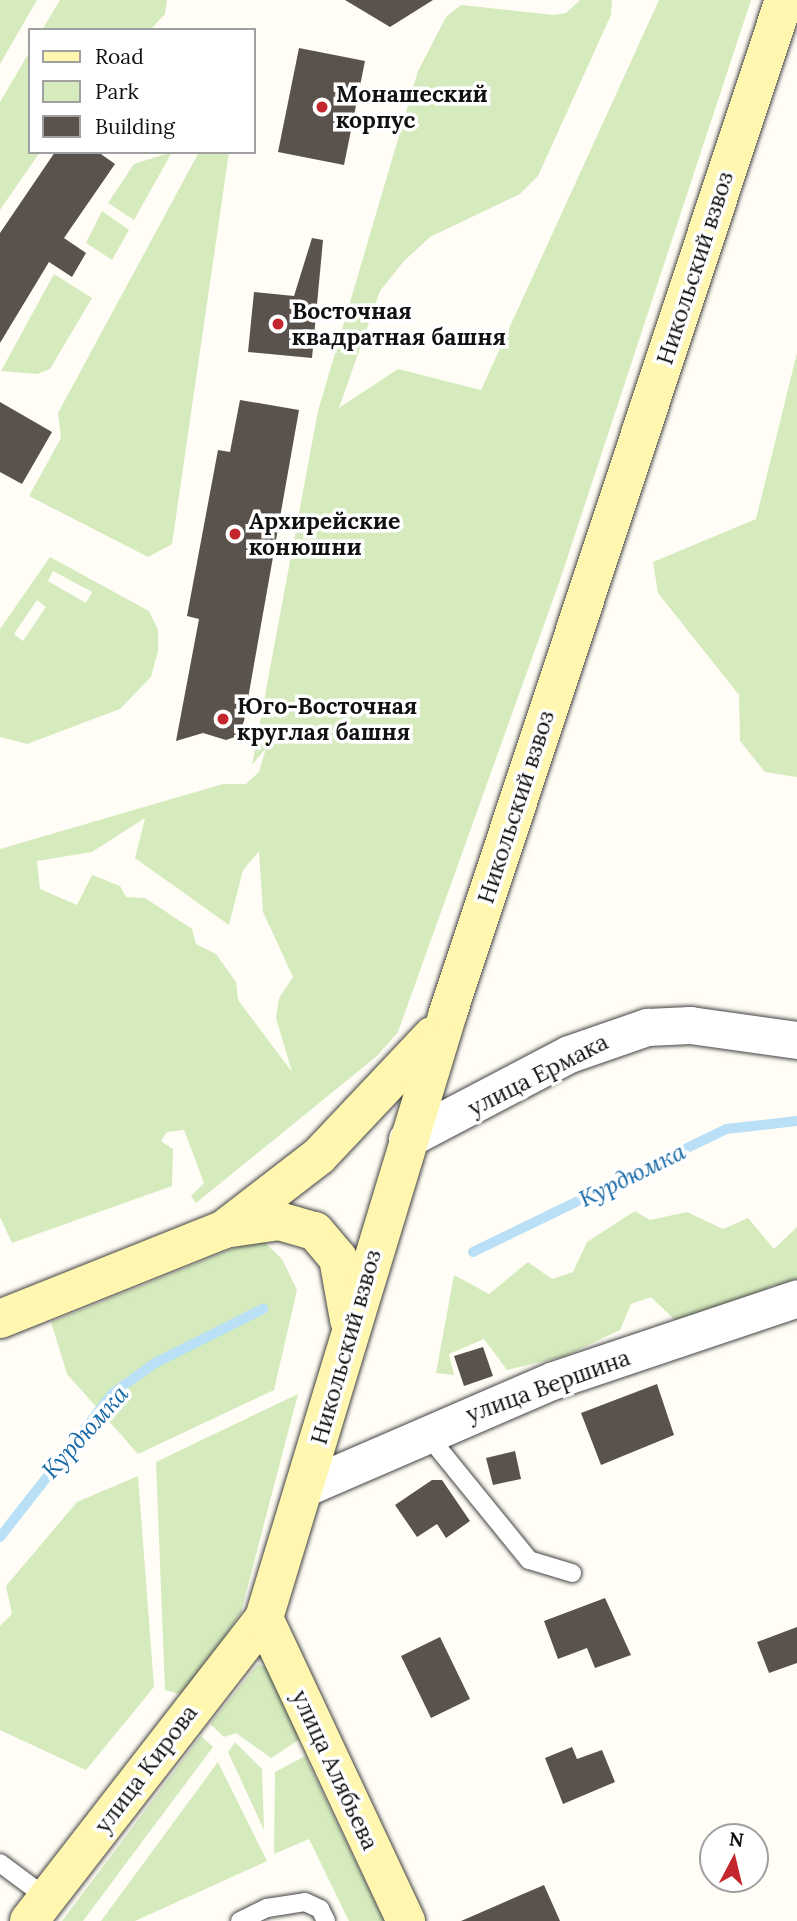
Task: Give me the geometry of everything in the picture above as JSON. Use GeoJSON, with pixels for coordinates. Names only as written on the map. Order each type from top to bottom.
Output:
{"type":"FeatureCollection","features":[{"type":"Feature","properties":{"kind":"main road","name":"Никольский взвоз"},"geometry":{"type":"LineString","coordinates":[[264,1618],[407,1139],[784,0]]}},
{"type":"Feature","properties":{"kind":"main road"},"geometry":{"type":"LineString","coordinates":[[223,1230],[319,1156],[420,1054],[448,1013]]}},
{"type":"Feature","properties":{"kind":"main road"},"geometry":{"type":"LineString","coordinates":[[0,1319],[223,1230],[279,1221],[301,1224],[328,1243],[347,1289],[345,1349]]}},
{"type":"Feature","properties":{"kind":"main road","name":"улица Кирова"},"geometry":{"type":"LineString","coordinates":[[38,1910],[264,1618]]}},
{"type":"Feature","properties":{"kind":"main road","name":"улица Алябьева"},"geometry":{"type":"LineString","coordinates":[[264,1618],[406,1921]]}},
{"type":"Feature","properties":{"kind":"street","name":"улица Ермака"},"geometry":{"type":"LineString","coordinates":[[407,1139],[569,1054],[648,1027],[690,1025],[797,1040]]}},
{"type":"Feature","properties":{"kind":"street","name":"улица Вершина"},"geometry":{"type":"LineString","coordinates":[[304,1489],[425,1432],[554,1380],[797,1298]]}},
{"type":"Feature","properties":{"kind":"lane"},"geometry":{"type":"LineString","coordinates":[[425,1432],[528,1560],[572,1573]]}},
{"type":"Feature","properties":{"kind":"lane"},"geometry":{"type":"LineString","coordinates":[[0,1863],[38,1910]]}},
{"type":"Feature","properties":{"kind":"lane"},"geometry":{"type":"LineString","coordinates":[[240,1921],[267,1908],[305,1902],[320,1909],[326,1921]]}},
{"type":"Feature","properties":{"kind":"green space"},"geometry":{"type":"Polygon","coordinates":[[[0,0],[37,0],[0,64],[0,0]]]}},
{"type":"Feature","properties":{"kind":"green space"},"geometry":{"type":"Polygon","coordinates":[[[60,0],[167,0],[165,14],[152,28],[43,28],[60,0]]]}},
{"type":"Feature","properties":{"kind":"green space"},"geometry":{"type":"Polygon","coordinates":[[[580,0],[612,0],[611,15],[538,176],[520,194],[430,237],[403,262],[380,291],[339,408],[398,369],[481,390],[659,0],[751,0],[560,580],[398,1032],[377,1056],[196,1203],[191,1196],[204,1183],[184,1130],[167,1132],[161,1141],[173,1149],[172,1186],[12,1243],[0,1217],[0,849],[223,784],[246,784],[259,772],[266,748],[252,765],[318,411],[418,71],[446,17],[461,5],[554,15],[566,13],[580,0]],[[145,818],[92,852],[37,861],[40,889],[77,905],[92,875],[120,886],[126,897],[145,898],[192,929],[196,944],[216,954],[236,982],[238,1000],[292,1072],[276,1018],[279,998],[293,977],[263,912],[259,851],[243,870],[229,925],[135,858],[145,818]]]}},
{"type":"Feature","properties":{"kind":"green space"},"geometry":{"type":"Polygon","coordinates":[[[28,54],[28,154],[39,154],[0,210],[0,102],[28,54]]]}},
{"type":"Feature","properties":{"kind":"green space"},"geometry":{"type":"Polygon","coordinates":[[[171,154],[134,220],[108,203],[134,164],[171,154]]]}},
{"type":"Feature","properties":{"kind":"green space"},"geometry":{"type":"Polygon","coordinates":[[[198,154],[229,154],[172,544],[148,557],[29,496],[61,438],[58,413],[198,154]]]}},
{"type":"Feature","properties":{"kind":"green space"},"geometry":{"type":"Polygon","coordinates":[[[102,211],[129,230],[112,260],[86,243],[102,211]]]}},
{"type":"Feature","properties":{"kind":"green space"},"geometry":{"type":"Polygon","coordinates":[[[54,274],[92,298],[50,369],[37,374],[1,371],[54,274]]]}},
{"type":"Feature","properties":{"kind":"green space"},"geometry":{"type":"Polygon","coordinates":[[[797,353],[797,777],[765,772],[740,741],[739,695],[658,593],[653,562],[756,519],[797,353]]]}},
{"type":"Feature","properties":{"kind":"green space"},"geometry":{"type":"Polygon","coordinates":[[[50,557],[149,611],[158,630],[158,651],[151,677],[120,709],[27,744],[0,737],[0,629],[50,557]],[[53,571],[48,581],[86,603],[92,592],[53,571]],[[37,600],[14,634],[23,641],[46,607],[37,600]]]}},
{"type":"Feature","properties":{"kind":"green space"},"geometry":{"type":"Polygon","coordinates":[[[635,1211],[650,1220],[687,1212],[723,1229],[748,1218],[774,1249],[797,1227],[797,1286],[772,1285],[746,1305],[677,1322],[651,1297],[631,1304],[620,1330],[565,1356],[507,1370],[484,1339],[449,1354],[454,1375],[436,1373],[454,1275],[489,1294],[528,1262],[552,1279],[573,1272],[587,1242],[635,1211]]]}},
{"type":"Feature","properties":{"kind":"green space"},"geometry":{"type":"Polygon","coordinates":[[[260,1238],[282,1259],[297,1290],[274,1390],[138,1454],[67,1374],[51,1322],[260,1238]]]}},
{"type":"Feature","properties":{"kind":"green space"},"geometry":{"type":"Polygon","coordinates":[[[298,1394],[241,1612],[198,1678],[179,1694],[165,1690],[156,1462],[298,1394]]]}},
{"type":"Feature","properties":{"kind":"green space"},"geometry":{"type":"Polygon","coordinates":[[[138,1476],[154,1687],[86,1770],[0,1730],[0,1626],[12,1614],[6,1586],[77,1502],[138,1476]]]}},
{"type":"Feature","properties":{"kind":"green space"},"geometry":{"type":"Polygon","coordinates":[[[258,1664],[272,1670],[300,1739],[271,1758],[236,1733],[224,1737],[210,1724],[258,1664]]]}},
{"type":"Feature","properties":{"kind":"green space"},"geometry":{"type":"Polygon","coordinates":[[[201,1736],[213,1747],[83,1921],[62,1921],[201,1736]]]}},
{"type":"Feature","properties":{"kind":"green space"},"geometry":{"type":"Polygon","coordinates":[[[235,1742],[262,1769],[264,1830],[228,1752],[235,1742]]]}},
{"type":"Feature","properties":{"kind":"green space"},"geometry":{"type":"Polygon","coordinates":[[[305,1756],[384,1921],[349,1921],[309,1839],[274,1854],[275,1772],[305,1756]]]}},
{"type":"Feature","properties":{"kind":"green space"},"geometry":{"type":"Polygon","coordinates":[[[218,1762],[267,1861],[135,1921],[101,1921],[218,1762]]]}},
{"type":"Feature","properties":{"kind":"building"},"geometry":{"type":"Polygon","coordinates":[[[345,0],[433,0],[390,27],[345,0]]]}},
{"type":"Feature","properties":{"kind":"building","name":"Монашеский корпус"},"geometry":{"type":"Polygon","coordinates":[[[299,48],[365,61],[344,165],[278,152],[299,48]]]}},
{"type":"Feature","properties":{"kind":"building"},"geometry":{"type":"Polygon","coordinates":[[[54,154],[101,154],[115,164],[64,238],[86,253],[72,277],[49,262],[0,343],[0,233],[54,154]]]}},
{"type":"Feature","properties":{"kind":"building","name":"Восточная квадратная башня"},"geometry":{"type":"Polygon","coordinates":[[[312,238],[323,240],[312,358],[248,352],[254,292],[294,296],[312,238]]]}},
{"type":"Feature","properties":{"kind":"building","name":"Архирейские конюшни"},"geometry":{"type":"Polygon","coordinates":[[[240,400],[299,410],[244,721],[238,736],[226,740],[203,733],[176,741],[199,619],[187,616],[218,450],[230,452],[240,400]]]}},
{"type":"Feature","properties":{"kind":"building"},"geometry":{"type":"Polygon","coordinates":[[[0,402],[52,432],[22,484],[0,472],[0,402]]]}},
{"type":"Feature","properties":{"kind":"building"},"geometry":{"type":"Polygon","coordinates":[[[483,1347],[493,1376],[464,1386],[454,1356],[483,1347]]]}},
{"type":"Feature","properties":{"kind":"building"},"geometry":{"type":"Polygon","coordinates":[[[657,1384],[674,1435],[601,1465],[581,1413],[657,1384]]]}},
{"type":"Feature","properties":{"kind":"building"},"geometry":{"type":"Polygon","coordinates":[[[515,1451],[521,1479],[493,1485],[486,1458],[515,1451]]]}},
{"type":"Feature","properties":{"kind":"building"},"geometry":{"type":"Polygon","coordinates":[[[432,1480],[442,1480],[470,1521],[446,1538],[437,1524],[417,1537],[395,1505],[432,1480]]]}},
{"type":"Feature","properties":{"kind":"building"},"geometry":{"type":"Polygon","coordinates":[[[605,1598],[631,1655],[595,1668],[587,1648],[558,1659],[544,1621],[605,1598]]]}},
{"type":"Feature","properties":{"kind":"building"},"geometry":{"type":"Polygon","coordinates":[[[797,1627],[797,1663],[769,1673],[757,1642],[797,1627]]]}},
{"type":"Feature","properties":{"kind":"building"},"geometry":{"type":"Polygon","coordinates":[[[440,1637],[470,1699],[431,1718],[401,1656],[440,1637]]]}},
{"type":"Feature","properties":{"kind":"building"},"geometry":{"type":"Polygon","coordinates":[[[572,1747],[577,1759],[602,1750],[615,1782],[563,1804],[545,1758],[572,1747]]]}},
{"type":"Feature","properties":{"kind":"building"},"geometry":{"type":"Polygon","coordinates":[[[544,1885],[560,1921],[461,1921],[544,1885]]]}},
{"type":"Feature","properties":{"kind":"waterway","name":"Курдюмка"},"geometry":{"type":"LineString","coordinates":[[473,1252],[726,1129],[797,1121]]}},
{"type":"Feature","properties":{"kind":"waterway","name":"Курдюмка"},"geometry":{"type":"LineString","coordinates":[[0,1537],[113,1393],[155,1363],[263,1309]]}},
{"type":"Feature","properties":{"kind":"place","name":"Монашеский корпус"},"geometry":{"type":"Point","coordinates":[322,107]}},
{"type":"Feature","properties":{"kind":"place","name":"Восточная квадратная башня"},"geometry":{"type":"Point","coordinates":[278,324]}},
{"type":"Feature","properties":{"kind":"place","name":"Архирейские конюшни"},"geometry":{"type":"Point","coordinates":[235,534]}},
{"type":"Feature","properties":{"kind":"place","name":"Юго-Восточная круглая башня"},"geometry":{"type":"Point","coordinates":[223,719]}}]}
